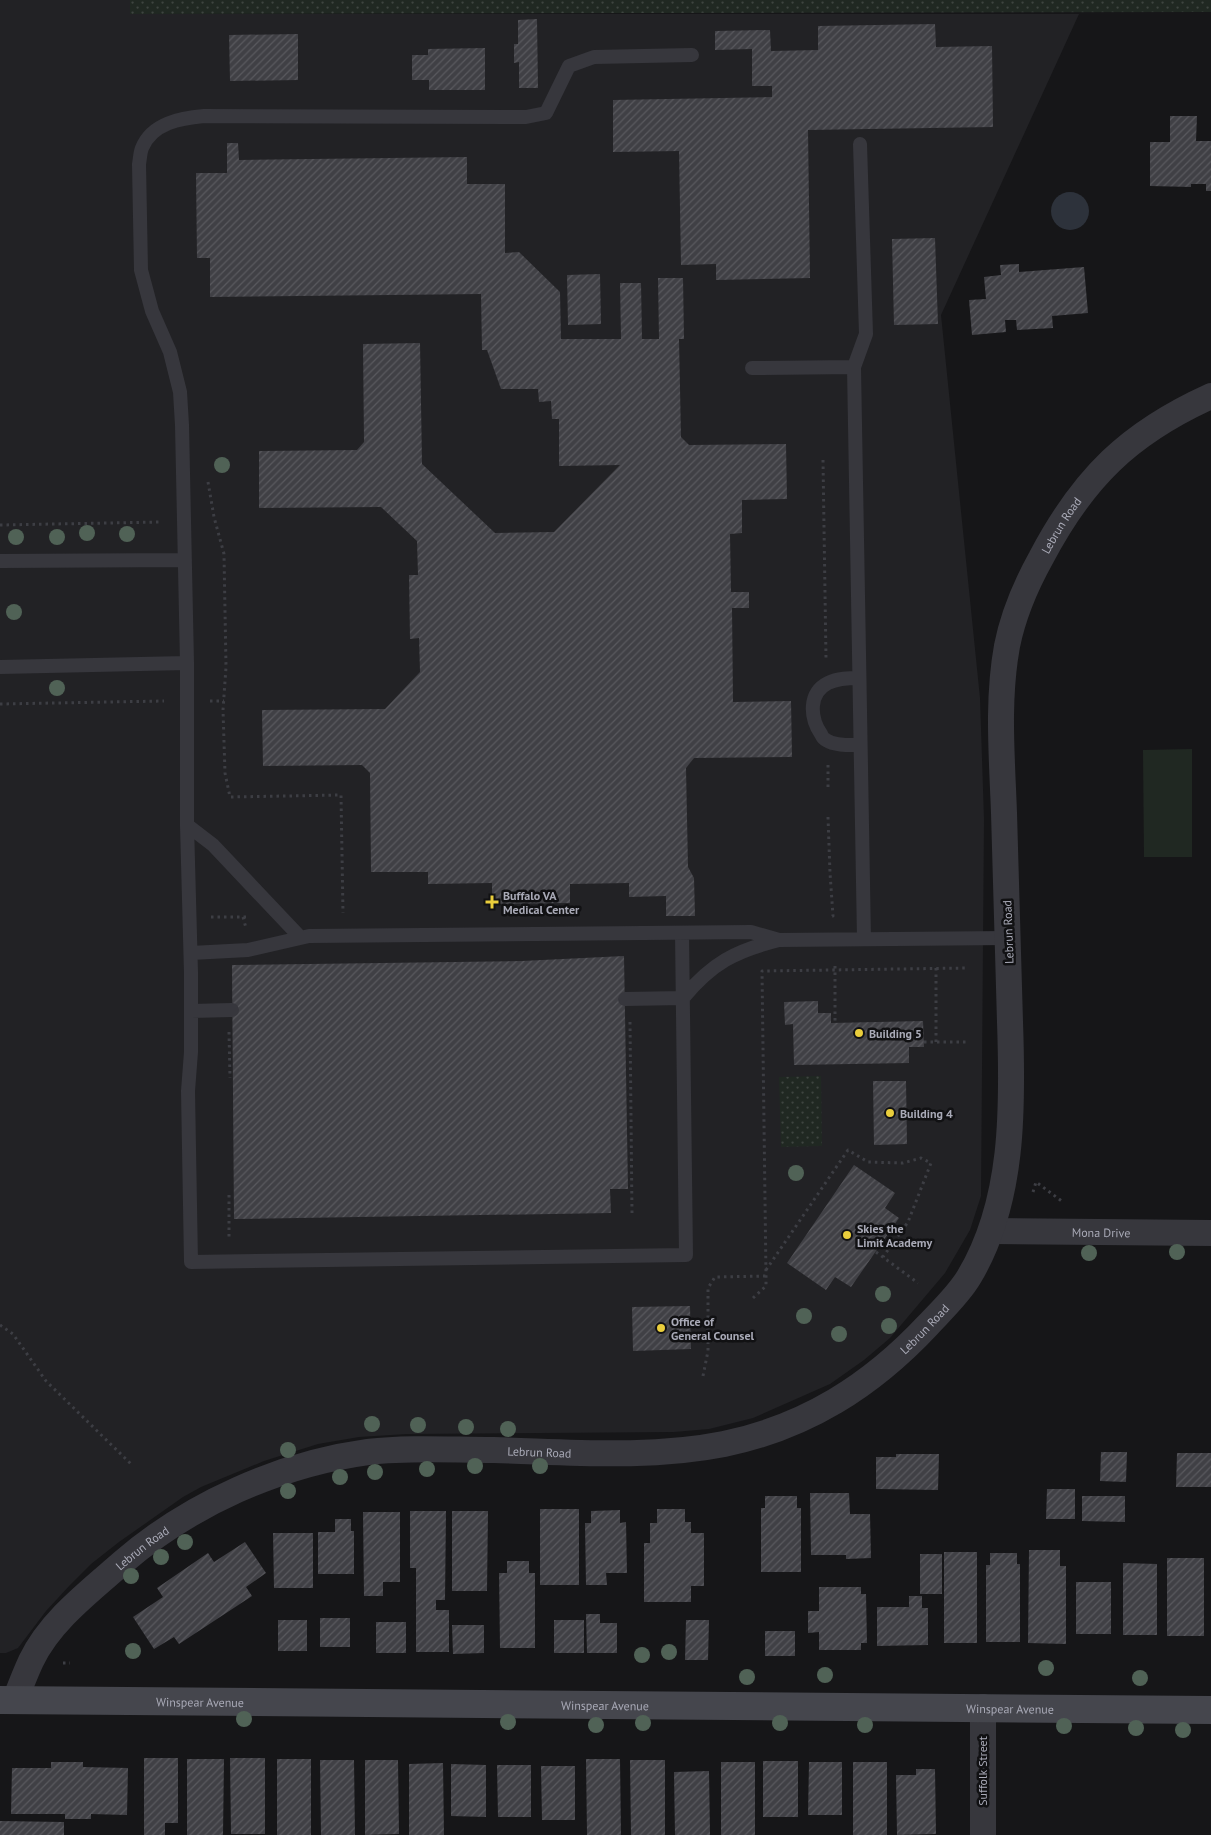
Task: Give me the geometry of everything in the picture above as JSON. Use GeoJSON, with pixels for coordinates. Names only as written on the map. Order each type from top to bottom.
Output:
{"type":"FeatureCollection","features":[{"type":"Feature","properties":{"kind":"street","name":"Lebrun Road"},"geometry":{"type":"LineString","coordinates":[[8,1700],[32,1657],[57,1624],[135,1552],[178,1522],[216,1501],[260,1481],[310,1464],[370,1452],[440,1450],[625,1453],[685,1450],[726,1444],[788,1425],[834,1403],[877,1374],[926,1327],[967,1280],[992,1231],[1005,1178],[1012,1066],[1000,704],[1008,641],[1028,583],[1053,534],[1085,487],[1104,466],[1146,431],[1180,410],[1211,396]]}},
{"type":"Feature","properties":{"kind":"street","name":"Mona Drive"},"geometry":{"type":"LineString","coordinates":[[992,1231],[1211,1233]]}},
{"type":"Feature","properties":{"kind":"street","name":"Winspear Avenue"},"geometry":{"type":"LineString","coordinates":[[8,1700],[1211,1710]]}},
{"type":"Feature","properties":{"kind":"street","name":"Suffolk Street"},"geometry":{"type":"LineString","coordinates":[[982,1707],[983,1835]]}},
{"type":"Feature","properties":{"kind":"lane"},"geometry":{"type":"LineString","coordinates":[[682,933],[686,1255],[191,1262],[188,1091],[191,1052],[191,953],[187,825],[186,560],[180,392],[170,352],[152,311],[141,270],[139,164],[142,149],[150,135],[168,123],[185,118],[204,116],[526,117],[546,113],[569,66],[577,63],[594,57],[692,55]]}},
{"type":"Feature","properties":{"kind":"lane"},"geometry":{"type":"LineString","coordinates":[[860,144],[866,334],[854,367],[864,939]]}},
{"type":"Feature","properties":{"kind":"lane"},"geometry":{"type":"LineString","coordinates":[[752,368],[854,367]]}},
{"type":"Feature","properties":{"kind":"lane"},"geometry":{"type":"LineString","coordinates":[[0,561],[186,560]]}},
{"type":"Feature","properties":{"kind":"lane"},"geometry":{"type":"LineString","coordinates":[[0,667],[187,663]]}},
{"type":"Feature","properties":{"kind":"lane"},"geometry":{"type":"LineString","coordinates":[[859,678],[841,678],[826,684],[816,695],[812,710],[815,725],[825,740],[843,745],[860,745]]}},
{"type":"Feature","properties":{"kind":"lane"},"geometry":{"type":"LineString","coordinates":[[187,825],[213,845],[300,937]]}},
{"type":"Feature","properties":{"kind":"lane"},"geometry":{"type":"LineString","coordinates":[[191,953],[248,950],[300,937],[751,932],[779,940]]}},
{"type":"Feature","properties":{"kind":"lane"},"geometry":{"type":"LineString","coordinates":[[625,999],[683,998],[698,980],[714,967],[753,947],[779,940],[1008,938]]}},
{"type":"Feature","properties":{"kind":"lane"},"geometry":{"type":"LineString","coordinates":[[191,1011],[232,1010]]}},
{"type":"Feature","properties":{"kind":"path"},"geometry":{"type":"LineString","coordinates":[[823,460],[826,668]]}},
{"type":"Feature","properties":{"kind":"path"},"geometry":{"type":"LineString","coordinates":[[207,475],[214,517],[224,554],[225,772],[230,797],[341,795],[343,914]]}},
{"type":"Feature","properties":{"kind":"path"},"geometry":{"type":"LineString","coordinates":[[0,525],[166,522]]}},
{"type":"Feature","properties":{"kind":"path"},"geometry":{"type":"LineString","coordinates":[[0,704],[169,701]]}},
{"type":"Feature","properties":{"kind":"path"},"geometry":{"type":"LineString","coordinates":[[206,701],[224,701]]}},
{"type":"Feature","properties":{"kind":"path"},"geometry":{"type":"LineString","coordinates":[[828,756],[828,789]]}},
{"type":"Feature","properties":{"kind":"path"},"geometry":{"type":"LineString","coordinates":[[828,817],[833,916]]}},
{"type":"Feature","properties":{"kind":"path"},"geometry":{"type":"LineString","coordinates":[[207,917],[252,917]]}},
{"type":"Feature","properties":{"kind":"path"},"geometry":{"type":"LineString","coordinates":[[753,1298],[766,1286],[762,971],[835,968],[967,968]]}},
{"type":"Feature","properties":{"kind":"path"},"geometry":{"type":"LineString","coordinates":[[835,968],[835,1023]]}},
{"type":"Feature","properties":{"kind":"path"},"geometry":{"type":"LineString","coordinates":[[936,968],[936,1042]]}},
{"type":"Feature","properties":{"kind":"path"},"geometry":{"type":"LineString","coordinates":[[630,1014],[632,1213]]}},
{"type":"Feature","properties":{"kind":"path"},"geometry":{"type":"LineString","coordinates":[[229,1026],[230,1078]]}},
{"type":"Feature","properties":{"kind":"path"},"geometry":{"type":"LineString","coordinates":[[924,1042],[969,1042]]}},
{"type":"Feature","properties":{"kind":"path"},"geometry":{"type":"LineString","coordinates":[[766,1270],[848,1150],[868,1162],[903,1163],[920,1158],[931,1163],[908,1222],[883,1257]]}},
{"type":"Feature","properties":{"kind":"path"},"geometry":{"type":"LineString","coordinates":[[1033,1192],[1036,1182]]}},
{"type":"Feature","properties":{"kind":"path"},"geometry":{"type":"LineString","coordinates":[[229,1195],[229,1245]]}},
{"type":"Feature","properties":{"kind":"path"},"geometry":{"type":"LineString","coordinates":[[876,1252],[918,1283]]}},
{"type":"Feature","properties":{"kind":"path"},"geometry":{"type":"LineString","coordinates":[[703,1376],[708,1351],[708,1288],[715,1277],[766,1276]]}},
{"type":"Feature","properties":{"kind":"path"},"geometry":{"type":"LineString","coordinates":[[0,1325],[13,1334],[46,1381],[131,1464]]}},
{"type":"Feature","properties":{"kind":"shaded area","name":"Buffalo VA Medical Center"},"geometry":{"type":"Polygon","coordinates":[[[0,0],[130,0],[130,14],[1079,14],[941,315],[980,698],[984,819],[981,1196],[970,1230],[945,1273],[890,1338],[864,1360],[830,1384],[753,1418],[709,1429],[674,1432],[407,1434],[359,1437],[318,1444],[264,1461],[201,1487],[183,1497],[119,1542],[91,1564],[70,1585],[46,1611],[18,1648],[6,1653],[0,1653],[0,0]]]}},
{"type":"Feature","properties":{"kind":"shaded area"},"geometry":{"type":"Polygon","coordinates":[[[130,0],[1211,0],[1211,12],[130,14],[130,0]]]}},
{"type":"Feature","properties":{"kind":"shaded area"},"geometry":{"type":"Polygon","coordinates":[[[1070,192],[1083,198],[1089,211],[1083,224],[1070,230],[1057,224],[1051,211],[1057,198],[1070,192]]]}},
{"type":"Feature","properties":{"kind":"shaded area"},"geometry":{"type":"Polygon","coordinates":[[[1192,749],[1192,857],[1144,857],[1143,750],[1192,749]]]}},
{"type":"Feature","properties":{"kind":"shaded area"},"geometry":{"type":"Polygon","coordinates":[[[821,1076],[822,1146],[781,1147],[779,1077],[821,1076]]]}},
{"type":"Feature","properties":{"kind":"building"},"geometry":{"type":"Polygon","coordinates":[[[537,19],[538,88],[519,88],[519,62],[514,63],[514,44],[518,44],[518,20],[537,19]]]}},
{"type":"Feature","properties":{"kind":"building"},"geometry":{"type":"Polygon","coordinates":[[[935,24],[936,47],[992,46],[993,127],[808,130],[810,278],[716,280],[716,264],[681,265],[679,151],[613,152],[613,100],[772,97],[772,86],[752,86],[752,49],[715,50],[715,31],[770,30],[771,51],[818,50],[818,26],[935,24]]]}},
{"type":"Feature","properties":{"kind":"building"},"geometry":{"type":"Polygon","coordinates":[[[298,34],[298,80],[230,81],[229,35],[298,34]]]}},
{"type":"Feature","properties":{"kind":"building"},"geometry":{"type":"Polygon","coordinates":[[[485,48],[485,90],[429,90],[429,80],[412,80],[412,55],[428,55],[428,49],[485,48]]]}},
{"type":"Feature","properties":{"kind":"building"},"geometry":{"type":"Polygon","coordinates":[[[1170,116],[1197,116],[1196,141],[1211,141],[1211,191],[1206,191],[1206,184],[1191,184],[1191,187],[1150,186],[1150,142],[1170,142],[1170,116]]]}},
{"type":"Feature","properties":{"kind":"building"},"geometry":{"type":"Polygon","coordinates":[[[227,143],[238,143],[239,160],[467,157],[467,184],[505,184],[505,253],[519,252],[560,292],[561,339],[621,339],[620,283],[641,283],[642,339],[659,339],[658,278],[683,278],[684,339],[679,339],[681,437],[689,445],[786,444],[787,499],[742,500],[742,533],[730,534],[731,592],[749,592],[749,608],[732,608],[733,702],[791,701],[792,757],[694,758],[686,768],[688,867],[694,878],[695,916],[666,916],[666,896],[629,897],[629,883],[570,884],[570,903],[492,904],[492,883],[428,884],[428,872],[371,872],[370,773],[362,765],[263,766],[262,710],[385,709],[420,672],[419,638],[410,639],[409,575],[418,575],[417,541],[381,507],[259,508],[259,451],[357,450],[364,442],[363,344],[420,343],[422,464],[495,533],[554,532],[620,465],[559,466],[559,419],[552,419],[551,401],[539,402],[538,389],[501,389],[487,350],[482,350],[481,294],[210,297],[210,258],[197,258],[196,173],[227,173],[227,143]]]}},
{"type":"Feature","properties":{"kind":"building"},"geometry":{"type":"Polygon","coordinates":[[[935,238],[938,324],[894,325],[892,239],[935,238]]]}},
{"type":"Feature","properties":{"kind":"building"},"geometry":{"type":"Polygon","coordinates":[[[1019,264],[1019,272],[1084,267],[1088,313],[1052,316],[1053,328],[1017,330],[1016,320],[1005,320],[1006,332],[972,335],[969,300],[986,299],[984,277],[1001,275],[1000,265],[1019,264]]]}},
{"type":"Feature","properties":{"kind":"building"},"geometry":{"type":"Polygon","coordinates":[[[600,274],[601,324],[568,325],[567,275],[600,274]]]}},
{"type":"Feature","properties":{"kind":"building"},"geometry":{"type":"Polygon","coordinates":[[[624,956],[628,1189],[610,1189],[611,1213],[234,1219],[232,965],[522,961],[624,956]]]}},
{"type":"Feature","properties":{"kind":"building","name":"Building 5"},"geometry":{"type":"Polygon","coordinates":[[[818,1001],[818,1013],[831,1013],[831,1023],[923,1021],[924,1047],[909,1047],[909,1063],[794,1065],[793,1024],[785,1025],[784,1002],[818,1001]]]}},
{"type":"Feature","properties":{"kind":"building","name":"Building 4"},"geometry":{"type":"Polygon","coordinates":[[[873,1081],[906,1081],[907,1144],[874,1145],[873,1081]]]}},
{"type":"Feature","properties":{"kind":"building","name":"Skies the Limit Academy"},"geometry":{"type":"Polygon","coordinates":[[[854,1165],[895,1193],[885,1208],[899,1218],[851,1287],[835,1277],[826,1290],[787,1263],[854,1165]]]}},
{"type":"Feature","properties":{"kind":"building","name":"Office of General Counsel"},"geometry":{"type":"Polygon","coordinates":[[[690,1306],[691,1349],[633,1351],[632,1307],[690,1306]]]}},
{"type":"Feature","properties":{"kind":"building"},"geometry":{"type":"Polygon","coordinates":[[[1101,1452],[1127,1452],[1126,1482],[1100,1481],[1101,1452]]]}},
{"type":"Feature","properties":{"kind":"building"},"geometry":{"type":"Polygon","coordinates":[[[1177,1453],[1211,1453],[1211,1487],[1176,1487],[1177,1453]]]}},
{"type":"Feature","properties":{"kind":"building"},"geometry":{"type":"Polygon","coordinates":[[[896,1454],[939,1454],[938,1490],[876,1489],[876,1457],[896,1457],[896,1454]]]}},
{"type":"Feature","properties":{"kind":"building"},"geometry":{"type":"Polygon","coordinates":[[[1047,1489],[1075,1489],[1075,1519],[1046,1519],[1047,1489]]]}},
{"type":"Feature","properties":{"kind":"building"},"geometry":{"type":"Polygon","coordinates":[[[810,1493],[849,1493],[850,1514],[870,1514],[871,1558],[846,1559],[846,1555],[811,1555],[810,1493]]]}},
{"type":"Feature","properties":{"kind":"building"},"geometry":{"type":"Polygon","coordinates":[[[765,1496],[797,1496],[797,1508],[801,1508],[801,1572],[761,1572],[761,1508],[765,1508],[765,1496]]]}},
{"type":"Feature","properties":{"kind":"building"},"geometry":{"type":"Polygon","coordinates":[[[1082,1496],[1125,1496],[1125,1522],[1082,1521],[1082,1496]]]}},
{"type":"Feature","properties":{"kind":"building"},"geometry":{"type":"Polygon","coordinates":[[[540,1509],[579,1509],[579,1585],[540,1585],[540,1509]]]}},
{"type":"Feature","properties":{"kind":"building"},"geometry":{"type":"Polygon","coordinates":[[[657,1509],[685,1509],[685,1522],[691,1522],[691,1533],[704,1533],[704,1586],[691,1586],[691,1602],[644,1602],[644,1543],[650,1543],[650,1523],[657,1523],[657,1509]]]}},
{"type":"Feature","properties":{"kind":"building"},"geometry":{"type":"Polygon","coordinates":[[[620,1510],[620,1523],[626,1522],[627,1573],[606,1573],[607,1585],[586,1585],[585,1523],[591,1523],[591,1511],[620,1510]]]}},
{"type":"Feature","properties":{"kind":"building"},"geometry":{"type":"Polygon","coordinates":[[[410,1511],[446,1511],[445,1600],[436,1600],[436,1610],[449,1610],[449,1652],[416,1652],[416,1568],[410,1568],[410,1511]]]}},
{"type":"Feature","properties":{"kind":"building"},"geometry":{"type":"Polygon","coordinates":[[[452,1511],[488,1511],[487,1591],[452,1591],[452,1511]]]}},
{"type":"Feature","properties":{"kind":"building"},"geometry":{"type":"Polygon","coordinates":[[[363,1512],[400,1512],[400,1582],[383,1582],[383,1596],[364,1596],[363,1512]]]}},
{"type":"Feature","properties":{"kind":"building"},"geometry":{"type":"Polygon","coordinates":[[[335,1519],[351,1519],[351,1531],[354,1531],[354,1574],[318,1574],[318,1532],[335,1532],[335,1519]]]}},
{"type":"Feature","properties":{"kind":"building"},"geometry":{"type":"Polygon","coordinates":[[[273,1533],[313,1533],[313,1588],[274,1588],[273,1533]]]}},
{"type":"Feature","properties":{"kind":"building"},"geometry":{"type":"Polygon","coordinates":[[[245,1542],[266,1573],[246,1587],[252,1596],[179,1644],[174,1637],[154,1649],[133,1617],[163,1597],[157,1588],[208,1553],[214,1562],[245,1542]]]}},
{"type":"Feature","properties":{"kind":"building"},"geometry":{"type":"Polygon","coordinates":[[[1029,1550],[1060,1550],[1060,1566],[1066,1566],[1066,1644],[1028,1643],[1029,1550]]]}},
{"type":"Feature","properties":{"kind":"building"},"geometry":{"type":"Polygon","coordinates":[[[944,1552],[977,1552],[977,1643],[944,1643],[944,1552]]]}},
{"type":"Feature","properties":{"kind":"building"},"geometry":{"type":"Polygon","coordinates":[[[990,1553],[1017,1553],[1017,1564],[1020,1564],[1020,1642],[986,1642],[986,1565],[990,1565],[990,1553]]]}},
{"type":"Feature","properties":{"kind":"building"},"geometry":{"type":"Polygon","coordinates":[[[920,1554],[942,1554],[942,1594],[920,1594],[920,1554]]]}},
{"type":"Feature","properties":{"kind":"building"},"geometry":{"type":"Polygon","coordinates":[[[1167,1558],[1204,1558],[1204,1636],[1167,1636],[1167,1558]]]}},
{"type":"Feature","properties":{"kind":"building"},"geometry":{"type":"Polygon","coordinates":[[[507,1561],[529,1561],[529,1573],[535,1573],[535,1648],[500,1648],[499,1573],[507,1573],[507,1561]]]}},
{"type":"Feature","properties":{"kind":"building"},"geometry":{"type":"Polygon","coordinates":[[[1123,1563],[1157,1564],[1157,1635],[1123,1635],[1123,1563]]]}},
{"type":"Feature","properties":{"kind":"building"},"geometry":{"type":"Polygon","coordinates":[[[1076,1582],[1111,1582],[1111,1634],[1076,1634],[1076,1582]]]}},
{"type":"Feature","properties":{"kind":"building"},"geometry":{"type":"Polygon","coordinates":[[[819,1587],[861,1587],[861,1594],[866,1594],[867,1643],[861,1643],[861,1650],[819,1650],[819,1632],[808,1633],[808,1611],[819,1611],[819,1587]]]}},
{"type":"Feature","properties":{"kind":"building"},"geometry":{"type":"Polygon","coordinates":[[[909,1596],[922,1596],[922,1608],[928,1608],[928,1645],[877,1646],[877,1607],[909,1607],[909,1596]]]}},
{"type":"Feature","properties":{"kind":"building"},"geometry":{"type":"Polygon","coordinates":[[[586,1614],[600,1614],[600,1623],[617,1623],[617,1653],[587,1653],[586,1614]]]}},
{"type":"Feature","properties":{"kind":"building"},"geometry":{"type":"Polygon","coordinates":[[[320,1618],[350,1618],[350,1647],[320,1647],[320,1618]]]}},
{"type":"Feature","properties":{"kind":"building"},"geometry":{"type":"Polygon","coordinates":[[[278,1620],[307,1620],[307,1651],[278,1651],[278,1620]]]}},
{"type":"Feature","properties":{"kind":"building"},"geometry":{"type":"Polygon","coordinates":[[[554,1620],[584,1620],[584,1653],[554,1653],[554,1620]]]}},
{"type":"Feature","properties":{"kind":"building"},"geometry":{"type":"Polygon","coordinates":[[[686,1620],[709,1620],[708,1660],[685,1660],[686,1620]]]}},
{"type":"Feature","properties":{"kind":"building"},"geometry":{"type":"Polygon","coordinates":[[[376,1622],[406,1622],[406,1653],[376,1653],[376,1622]]]}},
{"type":"Feature","properties":{"kind":"building"},"geometry":{"type":"Polygon","coordinates":[[[452,1625],[484,1625],[484,1653],[453,1654],[452,1625]]]}},
{"type":"Feature","properties":{"kind":"building"},"geometry":{"type":"Polygon","coordinates":[[[765,1631],[795,1631],[795,1656],[765,1656],[765,1631]]]}},
{"type":"Feature","properties":{"kind":"building"},"geometry":{"type":"Polygon","coordinates":[[[144,1758],[178,1758],[178,1823],[165,1823],[165,1835],[144,1835],[144,1758]]]}},
{"type":"Feature","properties":{"kind":"building"},"geometry":{"type":"Polygon","coordinates":[[[230,1758],[265,1758],[265,1834],[231,1834],[230,1758]]]}},
{"type":"Feature","properties":{"kind":"building"},"geometry":{"type":"Polygon","coordinates":[[[187,1759],[224,1759],[223,1835],[187,1835],[187,1759]]]}},
{"type":"Feature","properties":{"kind":"building"},"geometry":{"type":"Polygon","coordinates":[[[277,1759],[311,1759],[311,1835],[277,1835],[277,1759]]]}},
{"type":"Feature","properties":{"kind":"building"},"geometry":{"type":"Polygon","coordinates":[[[586,1759],[620,1759],[621,1835],[587,1835],[586,1759]]]}},
{"type":"Feature","properties":{"kind":"building"},"geometry":{"type":"Polygon","coordinates":[[[320,1760],[354,1760],[355,1835],[321,1835],[320,1760]]]}},
{"type":"Feature","properties":{"kind":"building"},"geometry":{"type":"Polygon","coordinates":[[[365,1760],[398,1760],[399,1834],[365,1835],[365,1760]]]}},
{"type":"Feature","properties":{"kind":"building"},"geometry":{"type":"Polygon","coordinates":[[[630,1760],[665,1760],[665,1835],[631,1835],[630,1760]]]}},
{"type":"Feature","properties":{"kind":"building"},"geometry":{"type":"Polygon","coordinates":[[[763,1761],[798,1761],[798,1817],[763,1817],[763,1761]]]}},
{"type":"Feature","properties":{"kind":"building"},"geometry":{"type":"Polygon","coordinates":[[[51,1762],[83,1762],[83,1767],[128,1768],[127,1815],[91,1814],[91,1819],[65,1819],[65,1814],[11,1814],[12,1768],[51,1768],[51,1762]]]}},
{"type":"Feature","properties":{"kind":"building"},"geometry":{"type":"Polygon","coordinates":[[[721,1762],[755,1762],[755,1835],[721,1835],[721,1762]]]}},
{"type":"Feature","properties":{"kind":"building"},"geometry":{"type":"Polygon","coordinates":[[[809,1762],[842,1762],[842,1815],[808,1815],[809,1762]]]}},
{"type":"Feature","properties":{"kind":"building"},"geometry":{"type":"Polygon","coordinates":[[[853,1762],[887,1762],[887,1835],[853,1835],[853,1762]]]}},
{"type":"Feature","properties":{"kind":"building"},"geometry":{"type":"Polygon","coordinates":[[[443,1763],[444,1835],[409,1835],[409,1764],[443,1763]]]}},
{"type":"Feature","properties":{"kind":"building"},"geometry":{"type":"Polygon","coordinates":[[[451,1764],[486,1765],[486,1817],[451,1816],[451,1764]]]}},
{"type":"Feature","properties":{"kind":"building"},"geometry":{"type":"Polygon","coordinates":[[[497,1765],[531,1765],[531,1817],[498,1817],[497,1765]]]}},
{"type":"Feature","properties":{"kind":"building"},"geometry":{"type":"Polygon","coordinates":[[[541,1766],[575,1766],[575,1820],[542,1820],[541,1766]]]}},
{"type":"Feature","properties":{"kind":"building"},"geometry":{"type":"Polygon","coordinates":[[[916,1769],[935,1769],[936,1834],[897,1835],[896,1775],[916,1775],[916,1769]]]}},
{"type":"Feature","properties":{"kind":"building"},"geometry":{"type":"Polygon","coordinates":[[[709,1771],[710,1835],[675,1835],[674,1772],[709,1771]]]}},
{"type":"Feature","properties":{"kind":"building"},"geometry":{"type":"Polygon","coordinates":[[[0,1821],[64,1822],[64,1835],[0,1835],[0,1821]]]}},
{"type":"Feature","properties":{"kind":"place","name":"Buffalo VA Medical Center"},"geometry":{"type":"Point","coordinates":[492,902]}},
{"type":"Feature","properties":{"kind":"place","name":"Building 5"},"geometry":{"type":"Point","coordinates":[859,1033]}},
{"type":"Feature","properties":{"kind":"place","name":"Building 4"},"geometry":{"type":"Point","coordinates":[890,1113]}},
{"type":"Feature","properties":{"kind":"place","name":"Skies the Limit Academy"},"geometry":{"type":"Point","coordinates":[847,1235]}},
{"type":"Feature","properties":{"kind":"place","name":"Office of General Counsel"},"geometry":{"type":"Point","coordinates":[661,1328]}}]}
